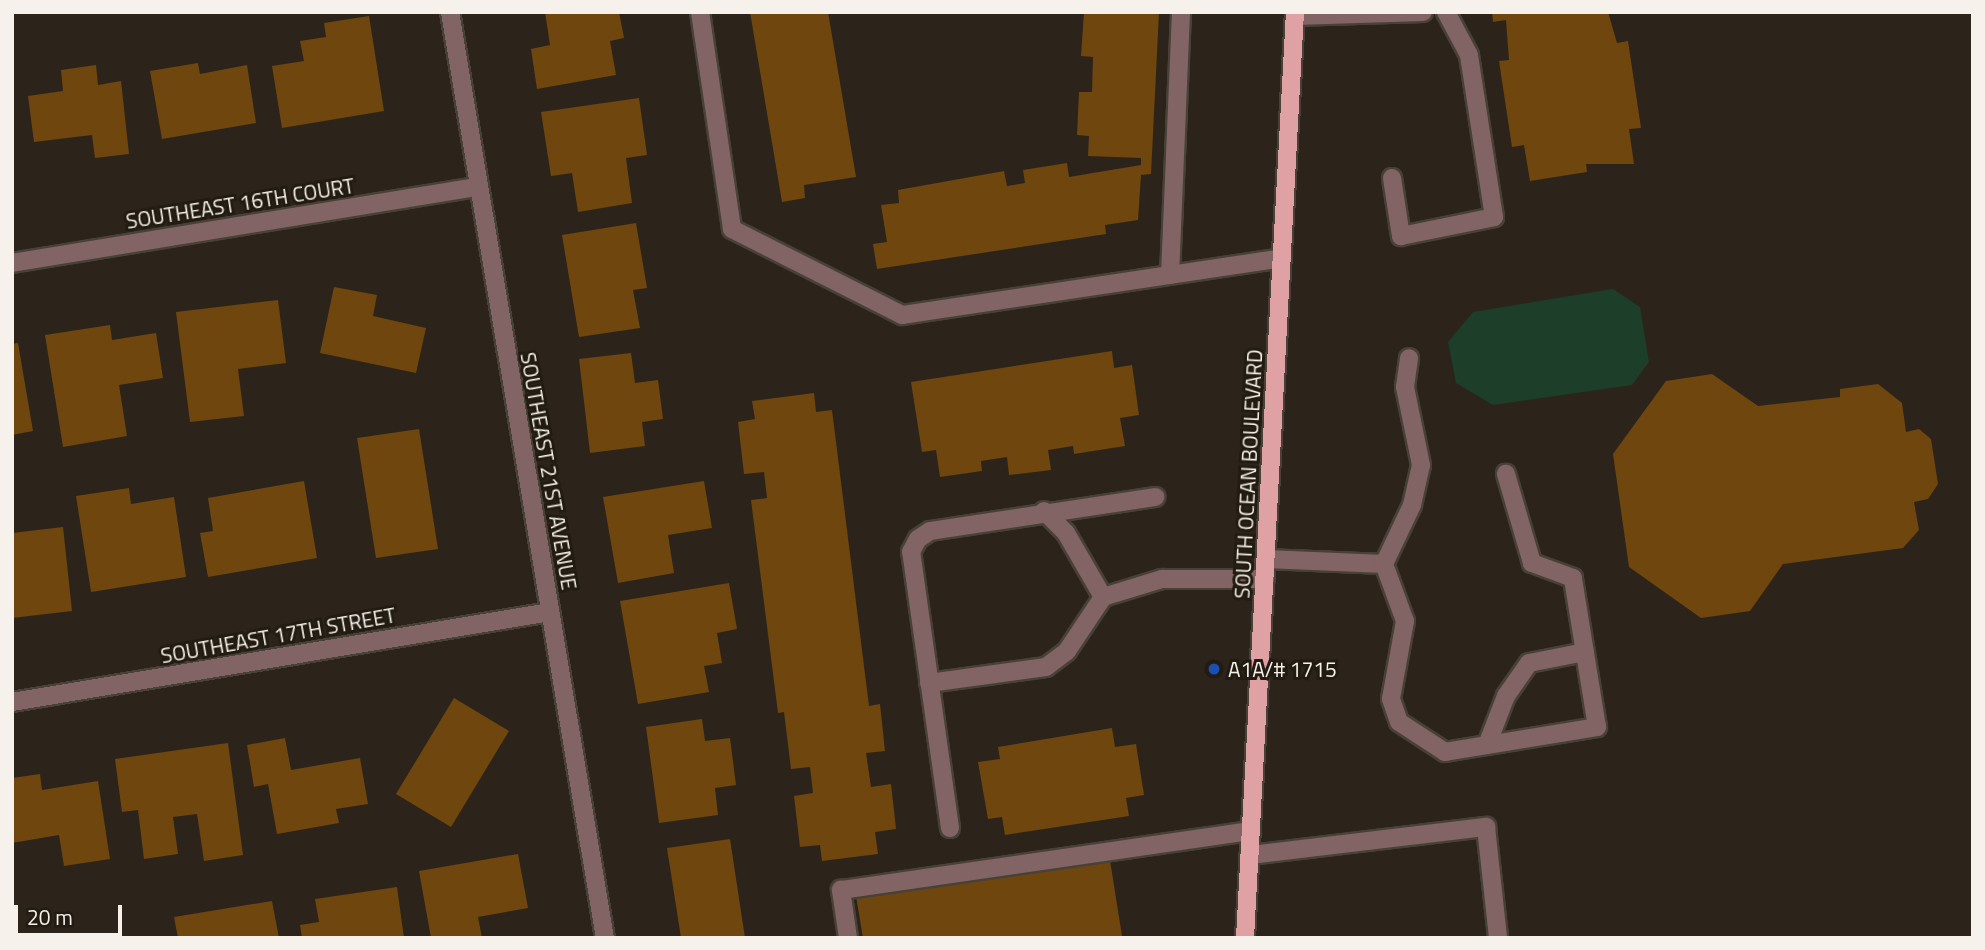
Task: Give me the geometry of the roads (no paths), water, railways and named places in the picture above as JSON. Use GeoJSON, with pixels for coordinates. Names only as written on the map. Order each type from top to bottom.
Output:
{"type":"FeatureCollection","features":[{"type":"Feature","properties":{"kind":"main road","name":"SOUTH OCEAN BOULEVARD"},"geometry":{"type":"LineString","coordinates":[[1245,938],[1295,14]]}},
{"type":"Feature","properties":{"kind":"street","name":"SOUTHEAST 21ST AVENUE"},"geometry":{"type":"LineString","coordinates":[[450,12],[476,187],[605,938]]}},
{"type":"Feature","properties":{"kind":"street"},"geometry":{"type":"LineString","coordinates":[[700,12],[732,229],[902,315],[1282,258]]}},
{"type":"Feature","properties":{"kind":"street"},"geometry":{"type":"LineString","coordinates":[[1170,275],[1181,12]]}},
{"type":"Feature","properties":{"kind":"street"},"geometry":{"type":"LineString","coordinates":[[1295,14],[1423,12]]}},
{"type":"Feature","properties":{"kind":"street"},"geometry":{"type":"LineString","coordinates":[[1392,178],[1401,236],[1494,217],[1469,55],[1446,12]]}},
{"type":"Feature","properties":{"kind":"street","name":"SOUTHEAST 16TH COURT"},"geometry":{"type":"LineString","coordinates":[[12,263],[476,187]]}},
{"type":"Feature","properties":{"kind":"street"},"geometry":{"type":"LineString","coordinates":[[1409,358],[1405,387],[1421,464],[1412,505],[1384,564],[1405,621],[1391,699],[1399,722],[1445,752],[1597,727],[1573,578],[1532,563],[1506,474]]}},
{"type":"Feature","properties":{"kind":"street"},"geometry":{"type":"LineString","coordinates":[[950,828],[911,552],[918,539],[930,531],[1044,511],[1154,497]]}},
{"type":"Feature","properties":{"kind":"street"},"geometry":{"type":"LineString","coordinates":[[1044,511],[1066,533],[1103,597]]}},
{"type":"Feature","properties":{"kind":"street"},"geometry":{"type":"LineString","coordinates":[[1266,559],[1384,564]]}},
{"type":"Feature","properties":{"kind":"street"},"geometry":{"type":"LineString","coordinates":[[929,683],[1046,667],[1067,651],[1103,597],[1162,579],[1265,579]]}},
{"type":"Feature","properties":{"kind":"street","name":"SOUTHEAST 17TH STREET"},"geometry":{"type":"LineString","coordinates":[[12,702],[550,612]]}},
{"type":"Feature","properties":{"kind":"street"},"geometry":{"type":"LineString","coordinates":[[1487,745],[1506,696],[1530,663],[1585,652]]}},
{"type":"Feature","properties":{"kind":"street"},"geometry":{"type":"LineString","coordinates":[[1250,855],[1486,827],[1498,938]]}},
{"type":"Feature","properties":{"kind":"street"},"geometry":{"type":"LineString","coordinates":[[848,938],[841,890],[1251,831]]}},
{"type":"Feature","properties":{"kind":"place","name":"A1A/# 1715"},"geometry":{"type":"Point","coordinates":[1214,669]}}]}
